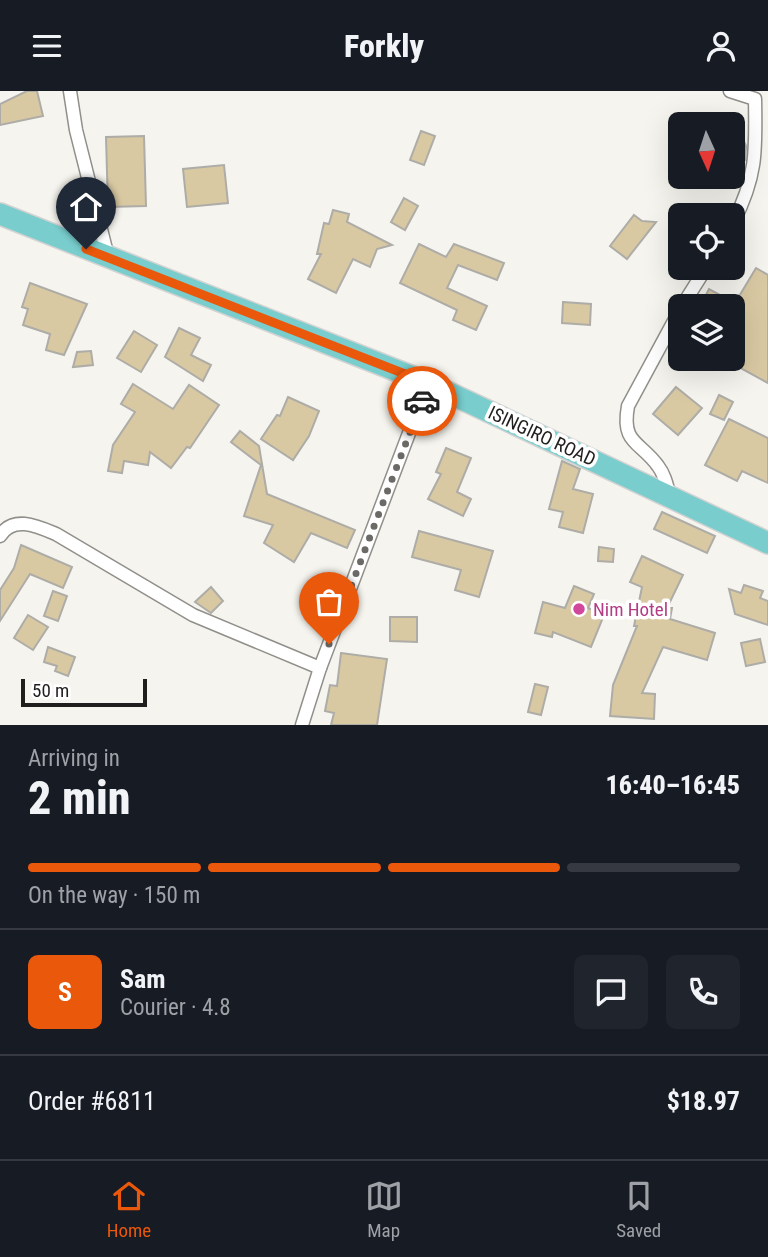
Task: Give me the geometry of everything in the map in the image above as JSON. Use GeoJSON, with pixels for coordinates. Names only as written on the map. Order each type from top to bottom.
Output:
{"type":"FeatureCollection","features":[{"type":"Feature","properties":{"kind":"main road","name":"ISINGIRO ROAD"},"geometry":{"type":"LineString","coordinates":[[0,214],[428,383],[768,543]]}},
{"type":"Feature","properties":{"kind":"street"},"geometry":{"type":"LineString","coordinates":[[70,91],[76,130],[108,257]]}},
{"type":"Feature","properties":{"kind":"street"},"geometry":{"type":"LineString","coordinates":[[730,91],[757,95],[757,153],[749,192],[743,203]]}},
{"type":"Feature","properties":{"kind":"street"},"geometry":{"type":"LineString","coordinates":[[668,331],[628,406],[625,418],[626,431],[634,445],[657,464],[670,497]]}},
{"type":"Feature","properties":{"kind":"street"},"geometry":{"type":"LineString","coordinates":[[303,725],[320,668],[428,383]]}},
{"type":"Feature","properties":{"kind":"street"},"geometry":{"type":"LineString","coordinates":[[0,536],[5,528],[13,524],[31,524],[44,529],[193,615],[320,668]]}},
{"type":"Feature","properties":{"kind":"building"},"geometry":{"type":"Polygon","coordinates":[[[27,91],[37,91],[43,116],[0,125],[0,104],[27,91]]]}},
{"type":"Feature","properties":{"kind":"building"},"geometry":{"type":"Polygon","coordinates":[[[421,131],[435,136],[424,165],[410,160],[421,131]]]}},
{"type":"Feature","properties":{"kind":"building"},"geometry":{"type":"Polygon","coordinates":[[[144,136],[146,206],[108,207],[106,137],[144,136]]]}},
{"type":"Feature","properties":{"kind":"building"},"geometry":{"type":"Polygon","coordinates":[[[224,165],[228,203],[187,207],[183,169],[224,165]]]}},
{"type":"Feature","properties":{"kind":"building"},"geometry":{"type":"Polygon","coordinates":[[[404,198],[418,206],[405,230],[391,222],[404,198]]]}},
{"type":"Feature","properties":{"kind":"building"},"geometry":{"type":"Polygon","coordinates":[[[333,210],[349,214],[347,222],[392,245],[377,249],[370,267],[353,259],[336,293],[308,279],[321,254],[317,254],[324,223],[329,224],[333,210]]]}},
{"type":"Feature","properties":{"kind":"building"},"geometry":{"type":"Polygon","coordinates":[[[634,215],[642,221],[656,222],[627,259],[610,246],[634,215]]]}},
{"type":"Feature","properties":{"kind":"building"},"geometry":{"type":"Polygon","coordinates":[[[419,244],[446,257],[454,244],[504,263],[497,280],[458,265],[447,288],[487,306],[476,330],[453,320],[457,310],[400,283],[419,244]]]}},
{"type":"Feature","properties":{"kind":"building"},"geometry":{"type":"Polygon","coordinates":[[[756,268],[768,275],[768,383],[745,371],[745,294],[740,294],[756,268]]]}},
{"type":"Feature","properties":{"kind":"building"},"geometry":{"type":"Polygon","coordinates":[[[30,283],[87,304],[64,355],[46,350],[50,334],[23,325],[28,309],[22,307],[30,283]]]}},
{"type":"Feature","properties":{"kind":"building"},"geometry":{"type":"Polygon","coordinates":[[[563,302],[591,304],[590,325],[562,323],[563,302]]]}},
{"type":"Feature","properties":{"kind":"building"},"geometry":{"type":"Polygon","coordinates":[[[179,328],[200,338],[191,355],[211,365],[203,381],[165,357],[179,328]]]}},
{"type":"Feature","properties":{"kind":"building"},"geometry":{"type":"Polygon","coordinates":[[[134,331],[157,345],[141,372],[117,358],[134,331]]]}},
{"type":"Feature","properties":{"kind":"building"},"geometry":{"type":"Polygon","coordinates":[[[91,351],[93,365],[73,367],[77,352],[91,351]]]}},
{"type":"Feature","properties":{"kind":"building"},"geometry":{"type":"Polygon","coordinates":[[[133,384],[173,409],[189,385],[219,405],[190,448],[187,447],[171,468],[150,452],[148,465],[124,461],[122,473],[108,471],[113,445],[135,412],[121,404],[133,384]]]}},
{"type":"Feature","properties":{"kind":"building"},"geometry":{"type":"Polygon","coordinates":[[[676,387],[702,408],[678,435],[653,414],[676,387]]]}},
{"type":"Feature","properties":{"kind":"building"},"geometry":{"type":"Polygon","coordinates":[[[719,395],[733,402],[724,420],[710,414],[719,395]]]}},
{"type":"Feature","properties":{"kind":"building"},"geometry":{"type":"Polygon","coordinates":[[[288,397],[319,411],[309,436],[293,460],[261,439],[277,415],[280,416],[288,397]]]}},
{"type":"Feature","properties":{"kind":"building"},"geometry":{"type":"Polygon","coordinates":[[[729,419],[768,438],[768,483],[742,471],[737,481],[705,465],[729,419]]]}},
{"type":"Feature","properties":{"kind":"building"},"geometry":{"type":"Polygon","coordinates":[[[240,431],[259,446],[267,494],[355,530],[347,548],[311,533],[294,562],[264,543],[273,525],[244,516],[261,465],[231,442],[240,431]]]}},
{"type":"Feature","properties":{"kind":"building"},"geometry":{"type":"Polygon","coordinates":[[[446,448],[471,458],[457,492],[471,499],[463,516],[428,499],[441,474],[436,472],[446,448]]]}},
{"type":"Feature","properties":{"kind":"building"},"geometry":{"type":"Polygon","coordinates":[[[562,461],[580,469],[573,489],[593,494],[583,533],[559,527],[563,512],[549,509],[562,461]]]}},
{"type":"Feature","properties":{"kind":"building"},"geometry":{"type":"Polygon","coordinates":[[[662,512],[715,536],[707,553],[654,529],[662,512]]]}},
{"type":"Feature","properties":{"kind":"building"},"geometry":{"type":"Polygon","coordinates":[[[419,531],[493,551],[479,597],[455,590],[461,570],[412,557],[419,531]]]}},
{"type":"Feature","properties":{"kind":"building"},"geometry":{"type":"Polygon","coordinates":[[[21,545],[72,567],[63,588],[30,574],[0,621],[0,590],[14,568],[21,545]]]}},
{"type":"Feature","properties":{"kind":"building"},"geometry":{"type":"Polygon","coordinates":[[[599,547],[614,549],[613,562],[598,561],[599,547]]]}},
{"type":"Feature","properties":{"kind":"building"},"geometry":{"type":"Polygon","coordinates":[[[642,556],[683,575],[667,608],[672,608],[670,619],[715,633],[707,660],[663,647],[642,693],[655,694],[654,719],[610,716],[613,685],[637,626],[634,626],[642,587],[630,582],[642,556]]]}},
{"type":"Feature","properties":{"kind":"building"},"geometry":{"type":"Polygon","coordinates":[[[744,585],[763,591],[760,598],[768,601],[768,625],[735,614],[729,589],[741,593],[744,585]]]}},
{"type":"Feature","properties":{"kind":"building"},"geometry":{"type":"Polygon","coordinates":[[[574,586],[594,594],[588,608],[604,615],[591,647],[553,632],[552,637],[535,633],[543,602],[565,608],[574,586]]]}},
{"type":"Feature","properties":{"kind":"building"},"geometry":{"type":"Polygon","coordinates":[[[211,587],[223,601],[211,613],[195,602],[211,587]]]}},
{"type":"Feature","properties":{"kind":"building"},"geometry":{"type":"Polygon","coordinates":[[[53,591],[67,596],[58,621],[44,616],[53,591]]]}},
{"type":"Feature","properties":{"kind":"building"},"geometry":{"type":"Polygon","coordinates":[[[28,615],[48,627],[33,650],[14,638],[28,615]]]}},
{"type":"Feature","properties":{"kind":"building"},"geometry":{"type":"Polygon","coordinates":[[[390,617],[417,617],[417,642],[390,641],[390,617]]]}},
{"type":"Feature","properties":{"kind":"building"},"geometry":{"type":"Polygon","coordinates":[[[760,639],[765,662],[746,666],[741,643],[760,639]]]}},
{"type":"Feature","properties":{"kind":"building"},"geometry":{"type":"Polygon","coordinates":[[[48,647],[75,657],[68,676],[55,671],[57,666],[44,662],[48,647]]]}},
{"type":"Feature","properties":{"kind":"building"},"geometry":{"type":"Polygon","coordinates":[[[341,653],[387,659],[377,725],[331,725],[334,713],[325,711],[330,685],[337,686],[341,653]]]}},
{"type":"Feature","properties":{"kind":"building"},"geometry":{"type":"Polygon","coordinates":[[[535,684],[548,687],[541,715],[528,712],[535,684]]]}},
{"type":"Feature","properties":{"kind":"way so far"},"geometry":{"type":"LineString","coordinates":[[329,644],[422,401]]}},
{"type":"Feature","properties":{"kind":"place","name":"Nim Hotel"},"geometry":{"type":"Point","coordinates":[579,609]}},
{"type":"Feature","properties":{"kind":"route"},"geometry":{"type":"LineString","coordinates":[[86,249],[428,383],[422,401]]}}]}
